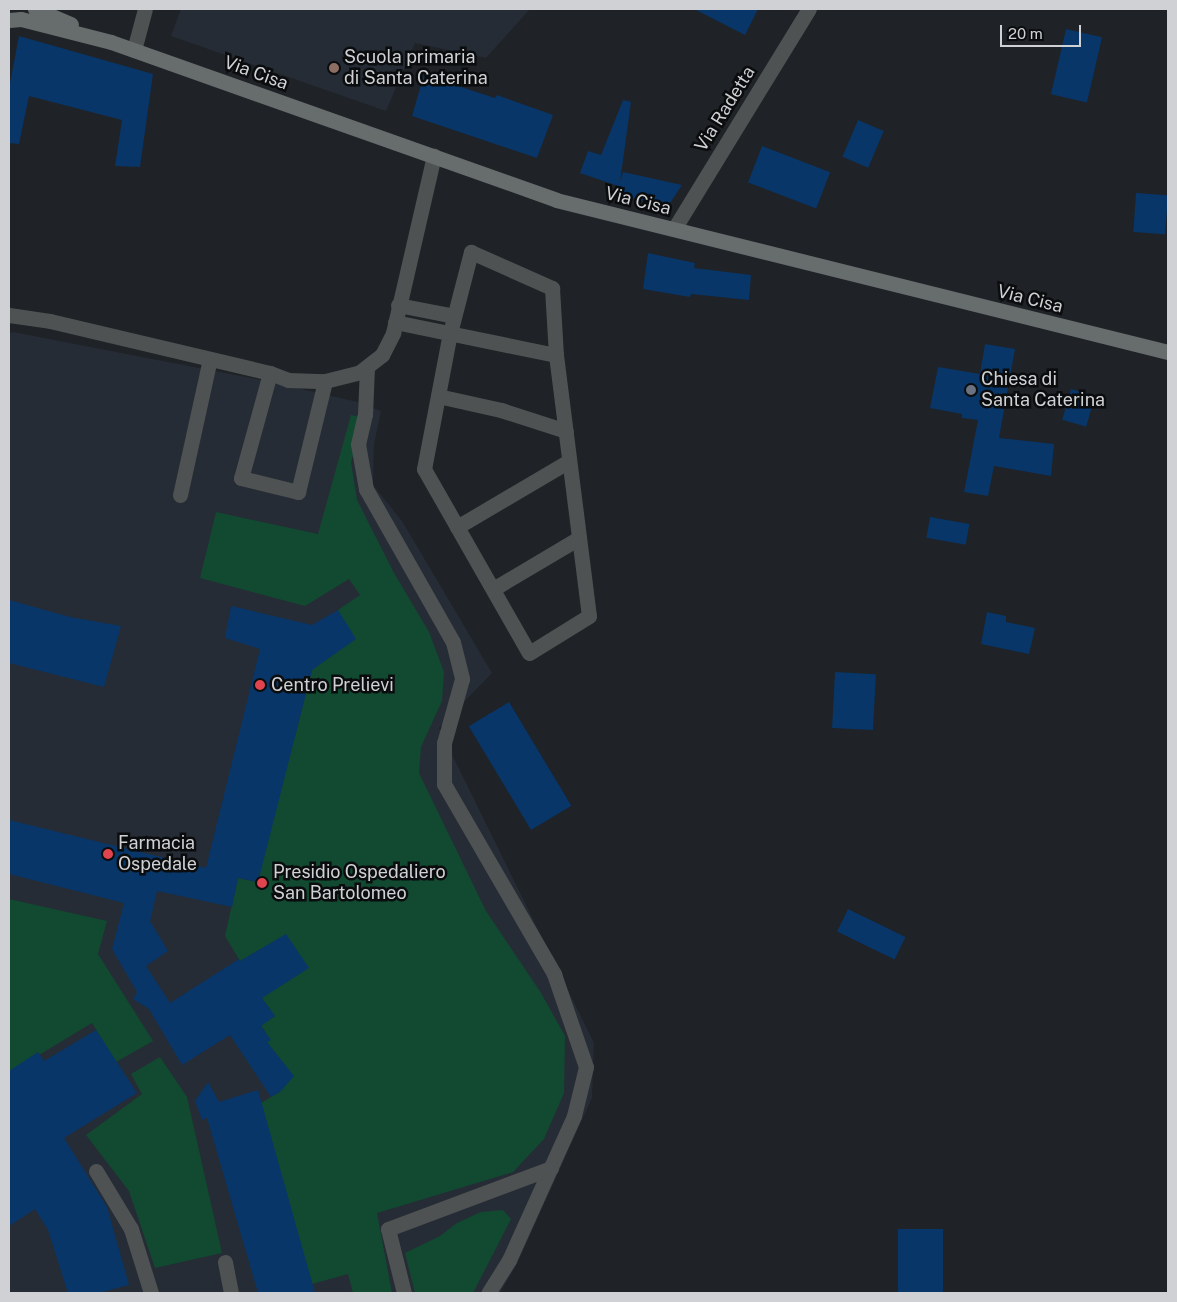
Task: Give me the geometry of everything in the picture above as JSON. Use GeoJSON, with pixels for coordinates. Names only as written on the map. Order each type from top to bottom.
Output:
{"type":"FeatureCollection","features":[{"type":"Feature","properties":{"kind":"street","name":"Via Cisa"},"geometry":{"type":"LineString","coordinates":[[36,9],[111,42],[556,200],[1168,352]]}},
{"type":"Feature","properties":{"kind":"street"},"geometry":{"type":"LineString","coordinates":[[134,50],[145,9]]}},
{"type":"Feature","properties":{"kind":"street","name":"Via Radetta"},"geometry":{"type":"LineString","coordinates":[[674,229],[809,9]]}},
{"type":"Feature","properties":{"kind":"street","name":"Via Cisa"},"geometry":{"type":"LineString","coordinates":[[9,20],[21,19],[111,42]]}},
{"type":"Feature","properties":{"kind":"street"},"geometry":{"type":"LineString","coordinates":[[9,315],[50,321],[270,373],[288,380],[325,381],[360,372],[382,354],[393,333],[434,156]]}},
{"type":"Feature","properties":{"kind":"street"},"geometry":{"type":"LineString","coordinates":[[471,252],[552,288],[556,355],[589,616],[529,653],[424,469],[454,316],[471,252]]}},
{"type":"Feature","properties":{"kind":"street"},"geometry":{"type":"LineString","coordinates":[[398,305],[454,316]]}},
{"type":"Feature","properties":{"kind":"street"},"geometry":{"type":"LineString","coordinates":[[395,322],[556,355]]}},
{"type":"Feature","properties":{"kind":"street"},"geometry":{"type":"LineString","coordinates":[[180,495],[210,359]]}},
{"type":"Feature","properties":{"kind":"street"},"geometry":{"type":"LineString","coordinates":[[367,366],[365,414],[358,444],[366,489],[453,642],[462,679],[444,743],[444,784],[554,974],[586,1067],[574,1116],[509,1260],[488,1293]]}},
{"type":"Feature","properties":{"kind":"street"},"geometry":{"type":"LineString","coordinates":[[270,373],[241,478],[298,492],[325,381]]}},
{"type":"Feature","properties":{"kind":"street"},"geometry":{"type":"LineString","coordinates":[[438,396],[501,410],[566,431]]}},
{"type":"Feature","properties":{"kind":"street"},"geometry":{"type":"LineString","coordinates":[[458,527],[570,461]]}},
{"type":"Feature","properties":{"kind":"street"},"geometry":{"type":"LineString","coordinates":[[493,590],[579,538]]}},
{"type":"Feature","properties":{"kind":"street"},"geometry":{"type":"LineString","coordinates":[[404,1293],[388,1229],[551,1168]]}},
{"type":"Feature","properties":{"kind":"street"},"geometry":{"type":"LineString","coordinates":[[96,1171],[131,1229],[151,1293]]}},
{"type":"Feature","properties":{"kind":"street"},"geometry":{"type":"LineString","coordinates":[[225,1262],[232,1293]]}},
{"type":"Feature","properties":{"kind":"shaded area","name":"Scuola primaria di Santa Caterina"},"geometry":{"type":"Polygon","coordinates":[[[181,9],[530,9],[486,58],[415,43],[386,111],[171,36],[181,9]]]}},
{"type":"Feature","properties":{"kind":"shaded area","name":"Presidio Ospedaliero San Bartolomeo"},"geometry":{"type":"Polygon","coordinates":[[[13,332],[267,381],[358,402],[381,411],[374,444],[373,485],[402,521],[492,673],[439,728],[594,1043],[592,1098],[517,1264],[500,1293],[9,1293],[9,333],[13,332]]]}},
{"type":"Feature","properties":{"kind":"green space"},"geometry":{"type":"Polygon","coordinates":[[[351,415],[364,418],[351,462],[357,500],[394,573],[429,632],[444,672],[442,701],[421,747],[419,773],[486,911],[541,993],[565,1036],[564,1093],[544,1139],[513,1172],[377,1213],[392,1293],[353,1293],[348,1274],[312,1284],[261,1103],[281,1091],[257,1049],[270,1040],[261,1025],[275,1016],[262,998],[286,935],[240,961],[225,936],[238,878],[257,882],[312,670],[338,610],[360,595],[349,579],[305,606],[200,578],[216,512],[318,534],[351,415]]]}},
{"type":"Feature","properties":{"kind":"green space"},"geometry":{"type":"Polygon","coordinates":[[[9,899],[107,921],[98,954],[153,1041],[116,1062],[92,1023],[9,1073],[9,899]]]}},
{"type":"Feature","properties":{"kind":"green space"},"geometry":{"type":"Polygon","coordinates":[[[160,1057],[187,1097],[222,1253],[155,1268],[129,1191],[86,1135],[142,1094],[131,1074],[160,1057]]]}},
{"type":"Feature","properties":{"kind":"green space"},"geometry":{"type":"Polygon","coordinates":[[[503,1210],[511,1219],[473,1293],[415,1293],[405,1253],[440,1236],[457,1223],[481,1212],[503,1210]]]}},
{"type":"Feature","properties":{"kind":"building"},"geometry":{"type":"Polygon","coordinates":[[[694,9],[758,9],[745,35],[694,9]]]}},
{"type":"Feature","properties":{"kind":"building"},"geometry":{"type":"Polygon","coordinates":[[[1066,29],[1102,37],[1087,103],[1051,94],[1066,29]]]}},
{"type":"Feature","properties":{"kind":"building"},"geometry":{"type":"Polygon","coordinates":[[[19,36],[153,74],[140,167],[115,166],[122,120],[29,96],[19,144],[9,143],[9,88],[19,36]]]}},
{"type":"Feature","properties":{"kind":"building"},"geometry":{"type":"Polygon","coordinates":[[[424,75],[495,98],[497,95],[553,115],[537,158],[412,116],[424,75]]]}},
{"type":"Feature","properties":{"kind":"building"},"geometry":{"type":"Polygon","coordinates":[[[623,100],[631,102],[620,182],[623,172],[682,185],[668,206],[616,195],[618,186],[580,173],[588,151],[601,155],[623,100]]]}},
{"type":"Feature","properties":{"kind":"building"},"geometry":{"type":"Polygon","coordinates":[[[858,120],[884,131],[868,168],[842,157],[858,120]]]}},
{"type":"Feature","properties":{"kind":"building"},"geometry":{"type":"Polygon","coordinates":[[[762,146],[830,172],[816,209],[748,182],[762,146]]]}},
{"type":"Feature","properties":{"kind":"building"},"geometry":{"type":"Polygon","coordinates":[[[1136,193],[1168,195],[1165,234],[1133,232],[1136,193]]]}},
{"type":"Feature","properties":{"kind":"building"},"geometry":{"type":"Polygon","coordinates":[[[648,253],[695,263],[694,268],[751,275],[749,300],[691,294],[690,297],[643,289],[648,253]]]}},
{"type":"Feature","properties":{"kind":"building"},"geometry":{"type":"Polygon","coordinates":[[[985,344],[1015,349],[999,438],[1054,444],[1051,476],[994,466],[988,496],[964,492],[978,420],[962,418],[962,414],[930,408],[938,367],[980,374],[985,344]]]}},
{"type":"Feature","properties":{"kind":"building"},"geometry":{"type":"Polygon","coordinates":[[[1071,389],[1095,396],[1086,427],[1062,420],[1071,389]]]}},
{"type":"Feature","properties":{"kind":"building"},"geometry":{"type":"Polygon","coordinates":[[[930,517],[969,524],[966,545],[926,538],[930,517]]]}},
{"type":"Feature","properties":{"kind":"building"},"geometry":{"type":"Polygon","coordinates":[[[9,600],[70,617],[121,626],[104,687],[9,663],[9,600]]]}},
{"type":"Feature","properties":{"kind":"building"},"geometry":{"type":"Polygon","coordinates":[[[231,606],[312,625],[338,610],[356,639],[312,670],[258,882],[238,878],[232,907],[157,891],[150,921],[168,951],[146,966],[170,1003],[239,959],[240,961],[286,934],[309,968],[262,998],[275,1016],[261,1026],[271,1040],[267,1042],[294,1076],[281,1091],[271,1097],[230,1035],[182,1065],[149,1009],[133,999],[137,992],[112,949],[124,903],[9,874],[9,820],[206,868],[260,649],[225,638],[231,606]]]}},
{"type":"Feature","properties":{"kind":"building"},"geometry":{"type":"Polygon","coordinates":[[[987,612],[1006,616],[1006,622],[1035,628],[1029,654],[981,644],[987,612]]]}},
{"type":"Feature","properties":{"kind":"building"},"geometry":{"type":"Polygon","coordinates":[[[835,672],[876,674],[873,730],[832,728],[835,672]]]}},
{"type":"Feature","properties":{"kind":"building"},"geometry":{"type":"Polygon","coordinates":[[[509,702],[571,806],[531,830],[469,726],[509,702]]]}},
{"type":"Feature","properties":{"kind":"building"},"geometry":{"type":"Polygon","coordinates":[[[848,909],[906,937],[895,960],[837,931],[848,909]]]}},
{"type":"Feature","properties":{"kind":"building"},"geometry":{"type":"Polygon","coordinates":[[[96,1030],[137,1093],[64,1138],[107,1207],[129,1285],[98,1293],[68,1293],[48,1230],[35,1209],[9,1226],[9,1071],[38,1052],[44,1061],[96,1030]]]}},
{"type":"Feature","properties":{"kind":"building"},"geometry":{"type":"Polygon","coordinates":[[[208,1082],[219,1102],[258,1090],[315,1293],[258,1293],[207,1118],[202,1120],[195,1101],[208,1082]]]}},
{"type":"Feature","properties":{"kind":"building"},"geometry":{"type":"Polygon","coordinates":[[[898,1229],[943,1229],[943,1292],[898,1292],[898,1229]]]}},
{"type":"Feature","properties":{"kind":"place","name":"Scuola primaria di Santa Caterina"},"geometry":{"type":"Point","coordinates":[334,68]}},
{"type":"Feature","properties":{"kind":"place","name":"Chiesa di Santa Caterina"},"geometry":{"type":"Point","coordinates":[971,390]}},
{"type":"Feature","properties":{"kind":"place","name":"Centro Prelievi"},"geometry":{"type":"Point","coordinates":[260,685]}},
{"type":"Feature","properties":{"kind":"place","name":"Farmacia Ospedale"},"geometry":{"type":"Point","coordinates":[108,854]}},
{"type":"Feature","properties":{"kind":"place","name":"Presidio Ospedaliero San Bartolomeo"},"geometry":{"type":"Point","coordinates":[262,883]}}]}
